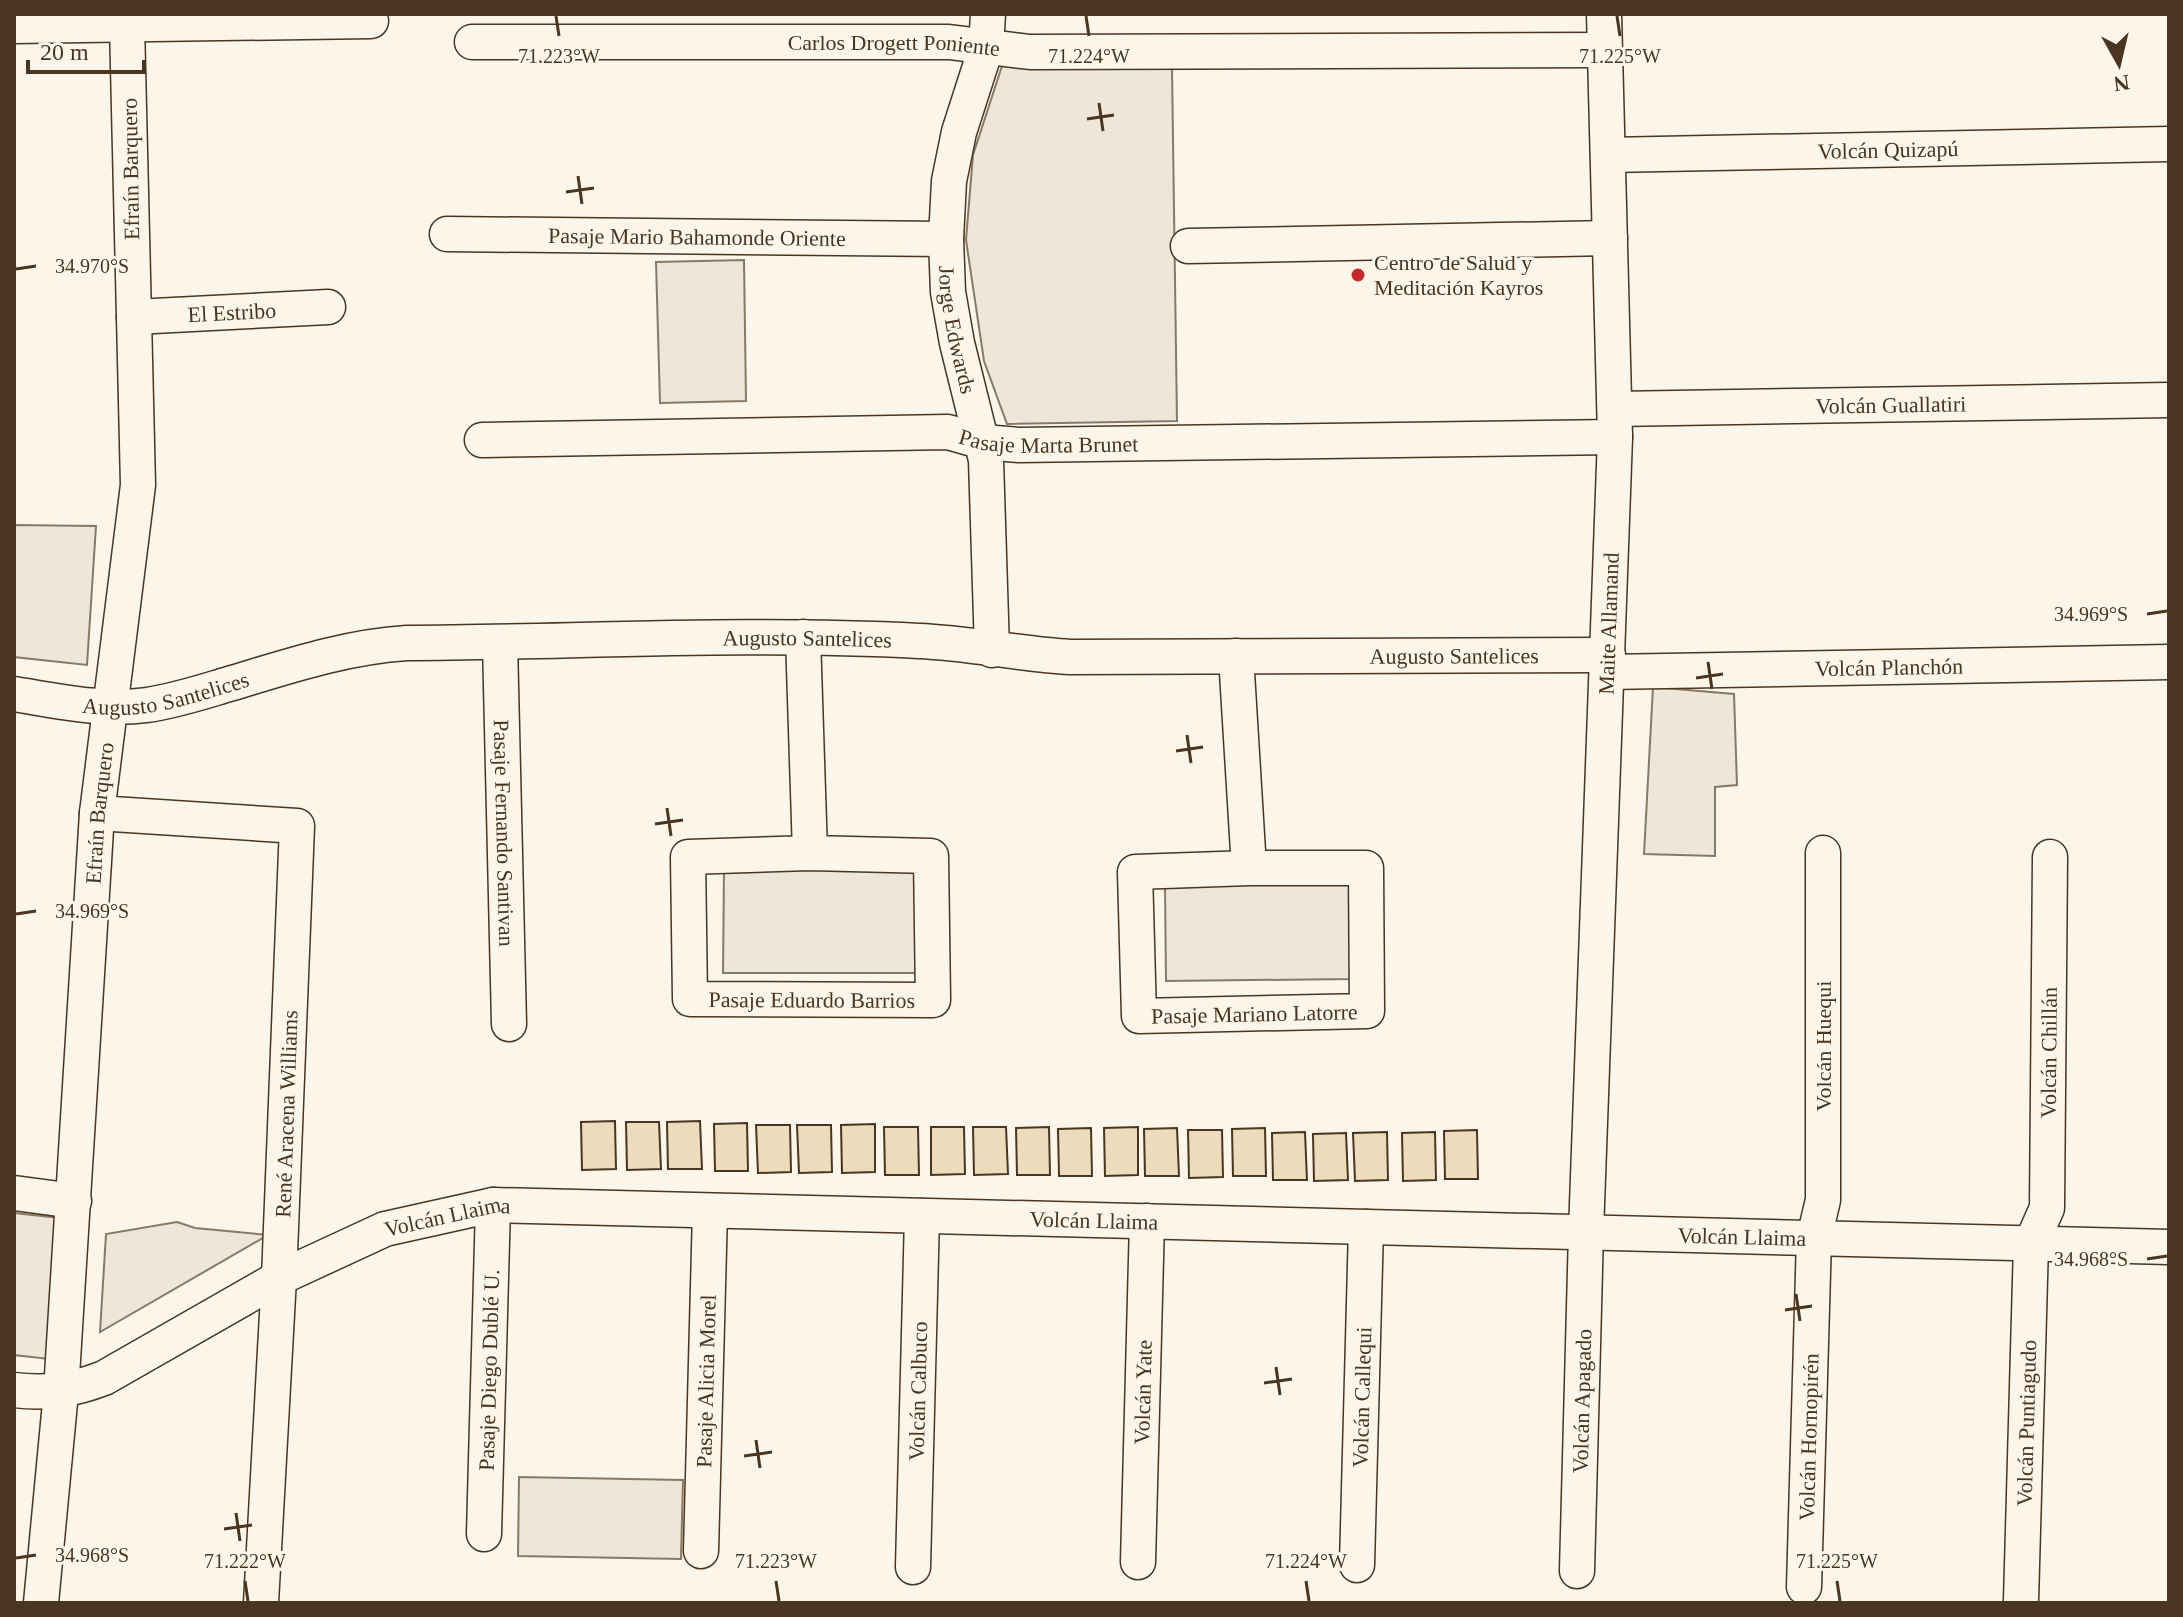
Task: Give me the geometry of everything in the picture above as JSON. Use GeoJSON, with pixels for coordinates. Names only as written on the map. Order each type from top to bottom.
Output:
{"type":"FeatureCollection","features":[{"type":"Feature","properties":{"kind":"street","name":"Jorge Edwards"},"geometry":{"type":"LineString","coordinates":[[988,14],[986,48],[959,132],[949,181],[946,239],[948,292],[957,343],[983,442],[988,482],[992,650]]}},
{"type":"Feature","properties":{"kind":"street","name":"Maite Allamand"},"geometry":{"type":"LineString","coordinates":[[1586,1232],[1615,423],[1604,14]]}},
{"type":"Feature","properties":{"kind":"street"},"geometry":{"type":"LineString","coordinates":[[14,26],[127,25],[207,20],[371,21]]}},
{"type":"Feature","properties":{"kind":"street","name":"Efraín Barquero"},"geometry":{"type":"LineString","coordinates":[[41,1603],[61,1392],[97,813],[138,485],[127,25]]}},
{"type":"Feature","properties":{"kind":"street","name":"Carlos Drogett Poniente"},"geometry":{"type":"LineString","coordinates":[[472,42],[949,42],[1030,52],[1605,50]]}},
{"type":"Feature","properties":{"kind":"street","name":"Volcán Quizapú"},"geometry":{"type":"LineString","coordinates":[[1608,155],[2169,144]]}},
{"type":"Feature","properties":{"kind":"street","name":"Pasaje Mario Bahamonde Oriente"},"geometry":{"type":"LineString","coordinates":[[447,234],[946,239]]}},
{"type":"Feature","properties":{"kind":"street"},"geometry":{"type":"LineString","coordinates":[[1188,246],[1610,238]]}},
{"type":"Feature","properties":{"kind":"street","name":"El Estribo"},"geometry":{"type":"LineString","coordinates":[[134,317],[328,307]]}},
{"type":"Feature","properties":{"kind":"street","name":"Volcán Guallatiri"},"geometry":{"type":"LineString","coordinates":[[1615,423],[2169,400]]}},
{"type":"Feature","properties":{"kind":"street","name":"Pasaje Marta Brunet"},"geometry":{"type":"LineString","coordinates":[[482,440],[948,432],[983,442],[1019,445],[1615,423]]}},
{"type":"Feature","properties":{"kind":"street"},"geometry":{"type":"LineString","coordinates":[[803,637],[810,853]]}},
{"type":"Feature","properties":{"kind":"street","name":"Augusto Santelices"},"geometry":{"type":"LineString","coordinates":[[14,694],[109,708],[176,700],[326,654],[371,645],[803,637],[921,641],[1070,657],[1236,656],[1607,664]]}},
{"type":"Feature","properties":{"kind":"street","name":"Pasaje Fernando Santivan"},"geometry":{"type":"LineString","coordinates":[[500,643],[509,1024]]}},
{"type":"Feature","properties":{"kind":"street"},"geometry":{"type":"LineString","coordinates":[[1236,656],[1249,868]]}},
{"type":"Feature","properties":{"kind":"street","name":"Volcán Planchón"},"geometry":{"type":"LineString","coordinates":[[1607,664],[2169,662]]}},
{"type":"Feature","properties":{"kind":"street","name":"René Aracena Williams"},"geometry":{"type":"LineString","coordinates":[[97,813],[297,826],[279,1278],[261,1603]]}},
{"type":"Feature","properties":{"kind":"street","name":"Pasaje Eduardo Barrios"},"geometry":{"type":"LineString","coordinates":[[810,853],[931,856],[933,1000],[690,999],[688,857],[810,853]]}},
{"type":"Feature","properties":{"kind":"street","name":"Volcán Huequi"},"geometry":{"type":"LineString","coordinates":[[1814,1238],[1823,1200],[1823,853]]}},
{"type":"Feature","properties":{"kind":"street","name":"Volcán Chillán"},"geometry":{"type":"LineString","coordinates":[[2031,1244],[2047,1208],[2050,857]]}},
{"type":"Feature","properties":{"kind":"street","name":"Pasaje Mariano Latorre"},"geometry":{"type":"LineString","coordinates":[[1249,868],[1366,868],[1367,1011],[1139,1016],[1135,872],[1249,868]]}},
{"type":"Feature","properties":{"kind":"street"},"geometry":{"type":"LineString","coordinates":[[14,1193],[74,1201]]}},
{"type":"Feature","properties":{"kind":"street","name":"Volcán Llaima"},"geometry":{"type":"LineString","coordinates":[[61,1392],[104,1378],[279,1278],[385,1229],[493,1205],[2169,1247]]}},
{"type":"Feature","properties":{"kind":"street","name":"Pasaje Diego Dublé U."},"geometry":{"type":"LineString","coordinates":[[484,1534],[493,1205]]}},
{"type":"Feature","properties":{"kind":"street","name":"Pasaje Alicia Morel"},"geometry":{"type":"LineString","coordinates":[[701,1551],[710,1211]]}},
{"type":"Feature","properties":{"kind":"street","name":"Volcán Calbuco"},"geometry":{"type":"LineString","coordinates":[[913,1567],[922,1216]]}},
{"type":"Feature","properties":{"kind":"street","name":"Volcán Yate"},"geometry":{"type":"LineString","coordinates":[[1138,1562],[1147,1221]]}},
{"type":"Feature","properties":{"kind":"street","name":"Volcán Callequi"},"geometry":{"type":"LineString","coordinates":[[1357,1565],[1366,1227]]}},
{"type":"Feature","properties":{"kind":"street","name":"Volcán Apagado"},"geometry":{"type":"LineString","coordinates":[[1577,1571],[1586,1232]]}},
{"type":"Feature","properties":{"kind":"street","name":"Volcán Hornopirén"},"geometry":{"type":"LineString","coordinates":[[1804,1587],[1814,1238]]}},
{"type":"Feature","properties":{"kind":"street","name":"Volcán Puntiagudo"},"geometry":{"type":"LineString","coordinates":[[2021,1601],[2031,1244]]}},
{"type":"Feature","properties":{"kind":"street"},"geometry":{"type":"LineString","coordinates":[[14,1390],[61,1392]]}},
{"type":"Feature","properties":{"kind":"shaded area"},"geometry":{"type":"Polygon","coordinates":[[[1002,66],[1172,68],[1177,421],[1007,424],[984,361],[966,240],[973,155],[1002,66]]]}},
{"type":"Feature","properties":{"kind":"shaded area"},"geometry":{"type":"Polygon","coordinates":[[[744,260],[746,401],[660,403],[656,262],[744,260]]]}},
{"type":"Feature","properties":{"kind":"shaded area"},"geometry":{"type":"Polygon","coordinates":[[[14,525],[96,526],[87,665],[14,657],[14,525]]]}},
{"type":"Feature","properties":{"kind":"shaded area"},"geometry":{"type":"Polygon","coordinates":[[[1653,687],[1734,694],[1737,785],[1715,787],[1715,856],[1644,854],[1653,687]]]}},
{"type":"Feature","properties":{"kind":"shaded area"},"geometry":{"type":"Polygon","coordinates":[[[724,869],[922,869],[922,973],[723,973],[724,869]]]}},
{"type":"Feature","properties":{"kind":"shaded area"},"geometry":{"type":"Polygon","coordinates":[[[1349,884],[1351,979],[1166,981],[1165,886],[1349,884]]]}},
{"type":"Feature","properties":{"kind":"shaded area"},"geometry":{"type":"Polygon","coordinates":[[[14,1213],[60,1218],[49,1359],[14,1355],[14,1213]]]}},
{"type":"Feature","properties":{"kind":"shaded area"},"geometry":{"type":"Polygon","coordinates":[[[177,1222],[195,1228],[268,1235],[100,1332],[106,1234],[177,1222]]]}},
{"type":"Feature","properties":{"kind":"shaded area"},"geometry":{"type":"Polygon","coordinates":[[[519,1477],[683,1480],[681,1559],[518,1556],[519,1477]]]}},
{"type":"Feature","properties":{"kind":"building"},"geometry":{"type":"Polygon","coordinates":[[[615,1121],[616,1169],[582,1170],[581,1122],[615,1121]]]}},
{"type":"Feature","properties":{"kind":"building"},"geometry":{"type":"Polygon","coordinates":[[[700,1121],[702,1169],[668,1169],[667,1122],[700,1121]]]}},
{"type":"Feature","properties":{"kind":"building"},"geometry":{"type":"Polygon","coordinates":[[[626,1122],[659,1122],[661,1169],[627,1170],[626,1122]]]}},
{"type":"Feature","properties":{"kind":"building"},"geometry":{"type":"Polygon","coordinates":[[[747,1123],[748,1171],[715,1171],[714,1124],[747,1123]]]}},
{"type":"Feature","properties":{"kind":"building"},"geometry":{"type":"Polygon","coordinates":[[[875,1124],[875,1172],[842,1173],[841,1125],[875,1124]]]}},
{"type":"Feature","properties":{"kind":"building"},"geometry":{"type":"Polygon","coordinates":[[[756,1125],[790,1125],[791,1172],[758,1173],[756,1125]]]}},
{"type":"Feature","properties":{"kind":"building"},"geometry":{"type":"Polygon","coordinates":[[[797,1125],[831,1125],[832,1172],[799,1173],[797,1125]]]}},
{"type":"Feature","properties":{"kind":"building"},"geometry":{"type":"Polygon","coordinates":[[[884,1127],[918,1127],[919,1175],[885,1175],[884,1127]]]}},
{"type":"Feature","properties":{"kind":"building"},"geometry":{"type":"Polygon","coordinates":[[[931,1127],[964,1127],[965,1174],[931,1175],[931,1127]]]}},
{"type":"Feature","properties":{"kind":"building"},"geometry":{"type":"Polygon","coordinates":[[[973,1127],[1006,1127],[1008,1174],[974,1175],[973,1127]]]}},
{"type":"Feature","properties":{"kind":"building"},"geometry":{"type":"Polygon","coordinates":[[[1049,1127],[1050,1175],[1017,1175],[1016,1128],[1049,1127]]]}},
{"type":"Feature","properties":{"kind":"building"},"geometry":{"type":"Polygon","coordinates":[[[1138,1127],[1138,1175],[1105,1176],[1104,1128],[1138,1127]]]}},
{"type":"Feature","properties":{"kind":"building"},"geometry":{"type":"Polygon","coordinates":[[[1091,1128],[1092,1176],[1059,1176],[1058,1129],[1091,1128]]]}},
{"type":"Feature","properties":{"kind":"building"},"geometry":{"type":"Polygon","coordinates":[[[1177,1128],[1179,1176],[1145,1176],[1144,1129],[1177,1128]]]}},
{"type":"Feature","properties":{"kind":"building"},"geometry":{"type":"Polygon","coordinates":[[[1265,1128],[1266,1176],[1233,1176],[1232,1129],[1265,1128]]]}},
{"type":"Feature","properties":{"kind":"building"},"geometry":{"type":"Polygon","coordinates":[[[1188,1130],[1222,1130],[1223,1177],[1189,1178],[1188,1130]]]}},
{"type":"Feature","properties":{"kind":"building"},"geometry":{"type":"Polygon","coordinates":[[[1477,1130],[1478,1179],[1445,1179],[1444,1131],[1477,1130]]]}},
{"type":"Feature","properties":{"kind":"building"},"geometry":{"type":"Polygon","coordinates":[[[1305,1132],[1307,1180],[1273,1180],[1272,1133],[1305,1132]]]}},
{"type":"Feature","properties":{"kind":"building"},"geometry":{"type":"Polygon","coordinates":[[[1387,1132],[1388,1180],[1355,1181],[1353,1133],[1387,1132]]]}},
{"type":"Feature","properties":{"kind":"building"},"geometry":{"type":"Polygon","coordinates":[[[1435,1132],[1436,1180],[1403,1181],[1402,1133],[1435,1132]]]}},
{"type":"Feature","properties":{"kind":"building"},"geometry":{"type":"Polygon","coordinates":[[[1346,1133],[1348,1180],[1314,1181],[1313,1134],[1346,1133]]]}},
{"type":"Feature","properties":{"kind":"place","name":"Centro de Salud y Meditación Kayros"},"geometry":{"type":"Point","coordinates":[1358,275]}}]}
